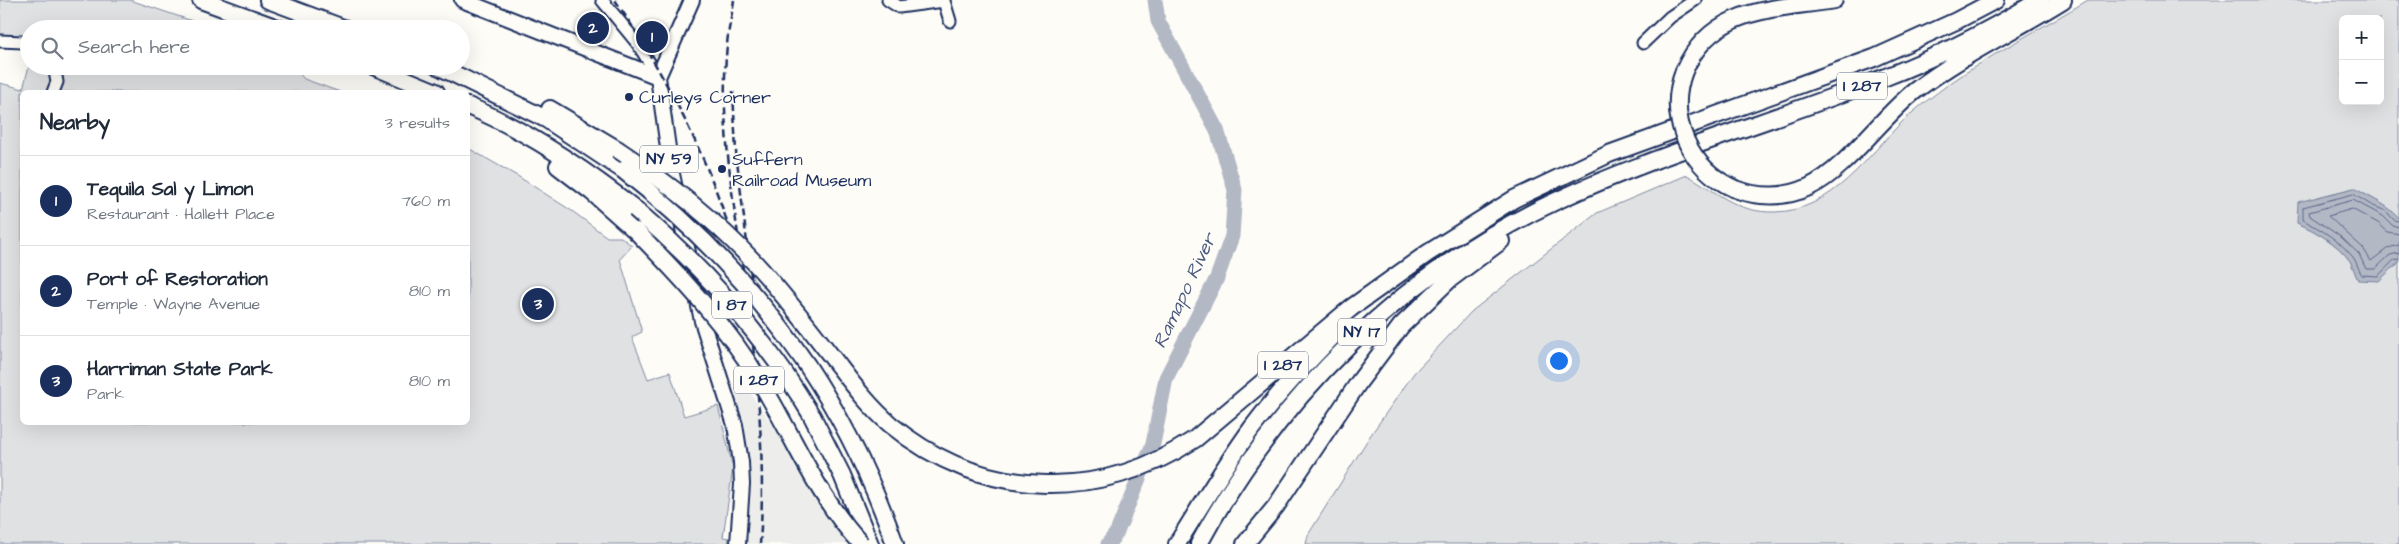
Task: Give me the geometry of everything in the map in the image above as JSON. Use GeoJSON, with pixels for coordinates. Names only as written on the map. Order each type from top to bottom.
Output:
{"type":"FeatureCollection","features":[{"type":"Feature","properties":{"kind":"highway"},"geometry":{"type":"LineString","coordinates":[[201,0],[255,20]]}},
{"type":"Feature","properties":{"kind":"highway"},"geometry":{"type":"LineString","coordinates":[[268,0],[322,20]]}},
{"type":"Feature","properties":{"kind":"highway"},"geometry":{"type":"LineString","coordinates":[[1834,0],[1754,12],[1732,19],[1703,40],[1693,53],[1684,71],[1678,106],[1679,121],[1687,143],[1699,163],[1710,174],[1735,189],[1755,195],[1772,196],[1796,192],[1812,186],[1832,171],[1916,90],[2063,0]]}},
{"type":"Feature","properties":{"kind":"highway","name":"I 287"},"geometry":{"type":"LineString","coordinates":[[467,75],[522,96],[559,114],[617,149],[672,187],[732,238],[767,276],[865,398],[890,424],[932,452],[960,466],[996,478],[1035,484],[1065,484],[1111,477],[1141,468],[1168,456],[1195,440],[1222,419],[1331,323],[1476,221],[1544,183],[1639,143],[1874,58],[1947,26],[1996,0]]}},
{"type":"Feature","properties":{"kind":"highway","name":"I 287"},"geometry":{"type":"LineString","coordinates":[[1245,544],[1276,506],[1372,363],[1416,310],[1450,279],[1488,249],[1586,188],[1912,66],[1967,40],[2040,0]]}},
{"type":"Feature","properties":{"kind":"highway"},"geometry":{"type":"LineString","coordinates":[[395,75],[431,90]]}},
{"type":"Feature","properties":{"kind":"highway","name":"I 87"},"geometry":{"type":"LineString","coordinates":[[456,75],[546,119],[623,170],[676,213],[726,262],[772,316],[807,365],[854,445],[895,544]]}},
{"type":"Feature","properties":{"kind":"highway","name":"I 87"},"geometry":{"type":"LineString","coordinates":[[470,107],[492,117],[585,171],[635,209],[694,262],[734,306],[777,361],[812,416],[842,475],[870,544]]}},
{"type":"Feature","properties":{"kind":"highway","name":"I 287"},"geometry":{"type":"LineString","coordinates":[[492,117],[573,177],[636,231],[689,286],[735,343],[765,389],[822,495],[841,522],[861,544]]}},
{"type":"Feature","properties":{"kind":"highway","name":"NY 17"},"geometry":{"type":"LineString","coordinates":[[1199,544],[1232,487],[1277,425],[1327,366],[1372,323],[1419,284],[1468,249],[1525,216],[1586,188]]}},
{"type":"Feature","properties":{"kind":"highway","name":"NY 17"},"geometry":{"type":"LineString","coordinates":[[1177,544],[1218,476],[1253,427],[1293,377],[1373,294]]}},
{"type":"Feature","properties":{"kind":"main road"},"geometry":{"type":"LineString","coordinates":[[462,0],[658,77],[692,0]]}},
{"type":"Feature","properties":{"kind":"main road","name":"NY 59"},"geometry":{"type":"LineString","coordinates":[[658,77],[671,169],[702,321],[735,425],[740,453],[742,484],[738,544]]}},
{"type":"Feature","properties":{"kind":"street"},"geometry":{"type":"LineString","coordinates":[[602,0],[638,44],[658,77]]}},
{"type":"Feature","properties":{"kind":"street"},"geometry":{"type":"LineString","coordinates":[[888,0],[899,7],[944,1],[950,21]]}},
{"type":"Feature","properties":{"kind":"street"},"geometry":{"type":"LineString","coordinates":[[1643,43],[1670,17],[1695,0]]}},
{"type":"Feature","properties":{"kind":"street"},"geometry":{"type":"LineString","coordinates":[[0,41],[20,42]]}},
{"type":"Feature","properties":{"kind":"street"},"geometry":{"type":"LineString","coordinates":[[54,90],[57,82],[56,75]]}},
{"type":"Feature","properties":{"kind":"shaded area"},"geometry":{"type":"Polygon","coordinates":[[[0,0],[130,0],[189,20],[20,20],[20,47],[0,42],[0,0]]]}},
{"type":"Feature","properties":{"kind":"shaded area"},"geometry":{"type":"Polygon","coordinates":[[[2088,0],[2399,0],[2399,218],[2384,205],[2354,188],[2314,198],[2297,223],[2319,234],[2339,249],[2350,261],[2358,280],[2394,268],[2399,262],[2399,544],[1306,544],[1308,535],[1370,436],[1414,373],[1472,311],[1597,213],[1687,175],[1728,200],[1749,209],[1775,212],[1796,209],[1814,202],[1832,192],[1847,179],[1920,106],[1983,62],[2088,0]]]}},
{"type":"Feature","properties":{"kind":"shaded area"},"geometry":{"type":"Polygon","coordinates":[[[27,75],[301,75],[304,79],[334,90],[20,90],[20,425],[470,425],[470,149],[519,177],[572,211],[607,237],[621,237],[632,246],[620,259],[642,332],[632,337],[648,379],[670,372],[684,416],[718,406],[733,468],[723,537],[729,538],[728,544],[0,544],[0,83],[23,89],[27,75]]]}},
{"type":"Feature","properties":{"kind":"shaded area"},"geometry":{"type":"Polygon","coordinates":[[[749,391],[798,462],[847,544],[738,544],[741,514],[725,395],[749,391]]]}},
{"type":"Feature","properties":{"kind":"water"},"geometry":{"type":"Polygon","coordinates":[[[2354,188],[2384,205],[2399,218],[2399,262],[2379,281],[2358,280],[2350,261],[2339,249],[2319,234],[2297,223],[2298,202],[2354,188]]]}},
{"type":"Feature","properties":{"kind":"waterway","name":"Ramapo River"},"geometry":{"type":"LineString","coordinates":[[1108,544],[1117,532],[1153,444],[1166,378],[1217,278],[1232,236],[1235,190],[1217,130],[1158,21],[1155,0]]}},
{"type":"Feature","properties":{"kind":"railway"},"geometry":{"type":"LineString","coordinates":[[615,0],[633,27],[683,116],[711,178],[733,241]]}},
{"type":"Feature","properties":{"kind":"railway"},"geometry":{"type":"LineString","coordinates":[[734,0],[725,75],[726,135],[757,380],[762,479],[760,544]]}},
{"type":"Feature","properties":{"kind":"railway"},"geometry":{"type":"LineString","coordinates":[[733,91],[736,152],[753,292]]}},
{"type":"Feature","properties":{"kind":"place","name":"Port of Restoration"},"geometry":{"type":"Point","coordinates":[593,28]}},
{"type":"Feature","properties":{"kind":"place","name":"Tequila Sal y Limon"},"geometry":{"type":"Point","coordinates":[652,37]}},
{"type":"Feature","properties":{"kind":"place","name":"Curleys Corner"},"geometry":{"type":"Point","coordinates":[629,97]}},
{"type":"Feature","properties":{"kind":"place","name":"Suffern Railroad Museum"},"geometry":{"type":"Point","coordinates":[722,169]}},
{"type":"Feature","properties":{"kind":"place","name":"Harriman State Park"},"geometry":{"type":"Point","coordinates":[538,304]}}]}
